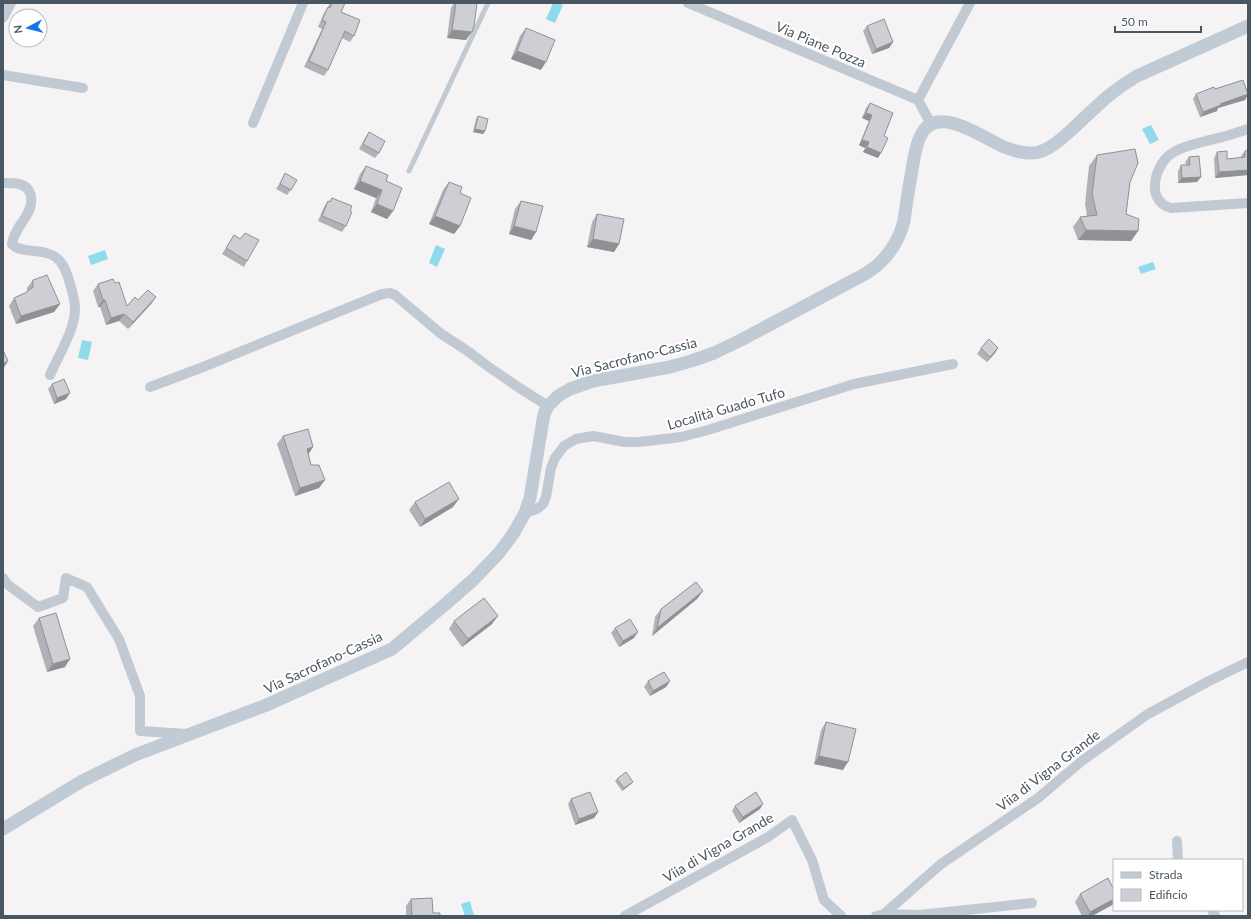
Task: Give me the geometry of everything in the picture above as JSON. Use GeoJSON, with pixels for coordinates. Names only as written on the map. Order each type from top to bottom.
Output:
{"type":"FeatureCollection","features":[{"type":"Feature","properties":{"kind":"street"},"geometry":{"type":"LineString","coordinates":[[3,5],[7,3]]}},
{"type":"Feature","properties":{"kind":"street"},"geometry":{"type":"LineString","coordinates":[[3,18],[11,3]]}},
{"type":"Feature","properties":{"kind":"street"},"geometry":{"type":"LineString","coordinates":[[253,123],[303,3]]}},
{"type":"Feature","properties":{"kind":"street","name":"Via Piane Pozza"},"geometry":{"type":"LineString","coordinates":[[688,3],[918,100]]}},
{"type":"Feature","properties":{"kind":"street"},"geometry":{"type":"LineString","coordinates":[[970,3],[918,100],[931,124],[942,122],[952,123],[964,127],[997,144],[1016,151],[1028,153],[1039,152],[1054,145],[1108,96],[1137,76],[1248,26]]}},
{"type":"Feature","properties":{"kind":"street"},"geometry":{"type":"LineString","coordinates":[[3,75],[83,88]]}},
{"type":"Feature","properties":{"kind":"street","name":"Via Sacrofano-Cassia"},"geometry":{"type":"LineString","coordinates":[[3,829],[82,780],[135,754],[264,706],[392,649],[448,602],[483,570],[513,534],[525,513],[530,498],[541,424],[544,414],[548,406],[558,396],[580,385],[602,379],[677,365],[718,352],[873,268],[887,256],[900,233],[904,221],[917,146],[923,131],[931,124]]}},
{"type":"Feature","properties":{"kind":"street"},"geometry":{"type":"LineString","coordinates":[[1248,129],[1188,146],[1170,154],[1165,158],[1160,166],[1155,190],[1160,202],[1171,208],[1248,203]]}},
{"type":"Feature","properties":{"kind":"street"},"geometry":{"type":"LineString","coordinates":[[3,183],[25,186],[29,190],[31,198],[30,210],[13,238],[12,244],[20,249],[44,252],[59,259],[64,267],[72,290],[75,309],[74,321],[50,375]]}},
{"type":"Feature","properties":{"kind":"street"},"geometry":{"type":"LineString","coordinates":[[150,387],[203,368],[382,294],[390,293],[395,295],[440,333],[548,406]]}},
{"type":"Feature","properties":{"kind":"street","name":"Località Guado Tufo"},"geometry":{"type":"LineString","coordinates":[[525,513],[537,509],[543,504],[546,497],[551,468],[555,458],[564,446],[576,439],[593,436],[625,442],[639,442],[676,438],[708,430],[854,384],[953,364]]}},
{"type":"Feature","properties":{"kind":"street"},"geometry":{"type":"LineString","coordinates":[[3,578],[7,584],[38,607],[63,598],[66,578],[87,587],[119,639],[140,696],[140,731],[189,734]]}},
{"type":"Feature","properties":{"kind":"street","name":"Viia di Vigna Grande"},"geometry":{"type":"LineString","coordinates":[[880,915],[941,864],[1038,798],[1083,760],[1148,714],[1248,662]]}},
{"type":"Feature","properties":{"kind":"street","name":"Viia di Vigna Grande"},"geometry":{"type":"LineString","coordinates":[[625,916],[768,837],[792,820],[812,860],[824,900],[841,916]]}},
{"type":"Feature","properties":{"kind":"street"},"geometry":{"type":"LineString","coordinates":[[1177,841],[1178,859]]}},
{"type":"Feature","properties":{"kind":"street"},"geometry":{"type":"LineString","coordinates":[[880,915],[919,915],[1032,903]]}},
{"type":"Feature","properties":{"kind":"lane"},"geometry":{"type":"LineString","coordinates":[[409,171],[488,3]]}},
{"type":"Feature","properties":{"kind":"water"},"geometry":{"type":"Polygon","coordinates":[[[553,3],[563,5],[555,23],[546,19],[553,3]]]}},
{"type":"Feature","properties":{"kind":"water"},"geometry":{"type":"Polygon","coordinates":[[[1151,125],[1159,140],[1150,144],[1142,129],[1151,125]]]}},
{"type":"Feature","properties":{"kind":"water"},"geometry":{"type":"Polygon","coordinates":[[[436,245],[445,249],[437,267],[429,263],[436,245]]]}},
{"type":"Feature","properties":{"kind":"water"},"geometry":{"type":"Polygon","coordinates":[[[105,250],[108,259],[91,265],[88,256],[105,250]]]}},
{"type":"Feature","properties":{"kind":"water"},"geometry":{"type":"Polygon","coordinates":[[[1153,262],[1156,269],[1141,274],[1138,267],[1153,262]]]}},
{"type":"Feature","properties":{"kind":"water"},"geometry":{"type":"Polygon","coordinates":[[[82,340],[92,342],[88,360],[78,358],[82,340]]]}},
{"type":"Feature","properties":{"kind":"water"},"geometry":{"type":"Polygon","coordinates":[[[470,901],[474,916],[465,916],[461,904],[470,901]]]}},
{"type":"Feature","properties":{"kind":"building"},"geometry":{"type":"Polygon","coordinates":[[[332,3],[345,3],[341,12],[360,20],[354,36],[345,31],[328,70],[309,61],[326,22],[322,20],[328,7],[330,8],[332,3]]]}},
{"type":"Feature","properties":{"kind":"building"},"geometry":{"type":"Polygon","coordinates":[[[456,3],[477,3],[472,32],[452,30],[456,3]]]}},
{"type":"Feature","properties":{"kind":"building"},"geometry":{"type":"Polygon","coordinates":[[[884,19],[893,42],[876,49],[867,26],[884,19]]]}},
{"type":"Feature","properties":{"kind":"building"},"geometry":{"type":"Polygon","coordinates":[[[526,28],[555,40],[546,62],[517,51],[526,28]]]}},
{"type":"Feature","properties":{"kind":"building"},"geometry":{"type":"Polygon","coordinates":[[[1243,80],[1248,94],[1203,112],[1196,94],[1214,87],[1215,89],[1243,80]]]}},
{"type":"Feature","properties":{"kind":"building"},"geometry":{"type":"Polygon","coordinates":[[[870,103],[893,113],[884,136],[888,138],[881,153],[867,147],[869,142],[862,140],[872,115],[866,113],[870,103]]]}},
{"type":"Feature","properties":{"kind":"building"},"geometry":{"type":"Polygon","coordinates":[[[478,116],[488,119],[485,131],[475,129],[478,116]]]}},
{"type":"Feature","properties":{"kind":"building"},"geometry":{"type":"Polygon","coordinates":[[[369,132],[385,141],[379,153],[363,144],[369,132]]]}},
{"type":"Feature","properties":{"kind":"building"},"geometry":{"type":"Polygon","coordinates":[[[1135,149],[1138,163],[1130,182],[1126,214],[1139,219],[1138,231],[1086,230],[1080,217],[1097,215],[1092,194],[1097,155],[1135,149]]]}},
{"type":"Feature","properties":{"kind":"building"},"geometry":{"type":"Polygon","coordinates":[[[1248,150],[1248,170],[1219,172],[1217,152],[1227,151],[1227,159],[1245,157],[1245,151],[1248,150]]]}},
{"type":"Feature","properties":{"kind":"building"},"geometry":{"type":"Polygon","coordinates":[[[1199,156],[1201,177],[1182,178],[1181,165],[1190,165],[1189,157],[1199,156]]]}},
{"type":"Feature","properties":{"kind":"building"},"geometry":{"type":"Polygon","coordinates":[[[366,166],[388,175],[386,181],[402,188],[393,211],[377,204],[382,190],[360,181],[366,166]]]}},
{"type":"Feature","properties":{"kind":"building"},"geometry":{"type":"Polygon","coordinates":[[[285,173],[297,180],[291,190],[280,184],[285,173]]]}},
{"type":"Feature","properties":{"kind":"building"},"geometry":{"type":"Polygon","coordinates":[[[449,182],[462,187],[460,193],[471,198],[460,226],[435,216],[449,182]]]}},
{"type":"Feature","properties":{"kind":"building"},"geometry":{"type":"Polygon","coordinates":[[[332,198],[352,206],[350,211],[352,212],[346,226],[322,216],[328,201],[330,202],[332,198]]]}},
{"type":"Feature","properties":{"kind":"building"},"geometry":{"type":"Polygon","coordinates":[[[521,201],[543,206],[536,232],[514,226],[521,201]]]}},
{"type":"Feature","properties":{"kind":"building"},"geometry":{"type":"Polygon","coordinates":[[[597,214],[624,219],[619,244],[593,239],[597,214]]]}},
{"type":"Feature","properties":{"kind":"building"},"geometry":{"type":"Polygon","coordinates":[[[245,233],[259,240],[247,261],[226,248],[234,235],[240,239],[245,233]]]}},
{"type":"Feature","properties":{"kind":"building"},"geometry":{"type":"Polygon","coordinates":[[[47,275],[60,304],[21,316],[14,298],[33,287],[33,280],[47,275]]]}},
{"type":"Feature","properties":{"kind":"building"},"geometry":{"type":"Polygon","coordinates":[[[113,279],[115,283],[119,282],[127,306],[135,297],[138,300],[148,290],[156,297],[133,322],[124,314],[111,318],[98,284],[113,279]]]}},
{"type":"Feature","properties":{"kind":"building"},"geometry":{"type":"Polygon","coordinates":[[[989,339],[998,348],[990,357],[981,348],[989,339]]]}},
{"type":"Feature","properties":{"kind":"building"},"geometry":{"type":"Polygon","coordinates":[[[3,350],[8,361],[3,364],[3,350]]]}},
{"type":"Feature","properties":{"kind":"building"},"geometry":{"type":"Polygon","coordinates":[[[64,379],[70,393],[57,398],[52,384],[64,379]]]}},
{"type":"Feature","properties":{"kind":"building"},"geometry":{"type":"Polygon","coordinates":[[[308,429],[313,447],[307,449],[311,465],[319,465],[325,480],[300,488],[283,436],[308,429]]]}},
{"type":"Feature","properties":{"kind":"building"},"geometry":{"type":"Polygon","coordinates":[[[449,482],[459,499],[425,519],[415,502],[449,482]]]}},
{"type":"Feature","properties":{"kind":"building"},"geometry":{"type":"Polygon","coordinates":[[[696,582],[703,591],[657,628],[661,609],[696,582]]]}},
{"type":"Feature","properties":{"kind":"building"},"geometry":{"type":"Polygon","coordinates":[[[484,598],[498,616],[468,639],[454,621],[484,598]]]}},
{"type":"Feature","properties":{"kind":"building"},"geometry":{"type":"Polygon","coordinates":[[[56,613],[70,659],[53,664],[39,618],[56,613]]]}},
{"type":"Feature","properties":{"kind":"building"},"geometry":{"type":"Polygon","coordinates":[[[630,619],[638,632],[623,641],[615,628],[630,619]]]}},
{"type":"Feature","properties":{"kind":"building"},"geometry":{"type":"Polygon","coordinates":[[[664,672],[670,681],[653,691],[648,681],[664,672]]]}},
{"type":"Feature","properties":{"kind":"building"},"geometry":{"type":"Polygon","coordinates":[[[826,722],[856,729],[848,762],[819,756],[826,722]]]}},
{"type":"Feature","properties":{"kind":"building"},"geometry":{"type":"Polygon","coordinates":[[[626,772],[633,782],[624,788],[617,779],[626,772]]]}},
{"type":"Feature","properties":{"kind":"building"},"geometry":{"type":"Polygon","coordinates":[[[590,792],[598,812],[579,819],[571,799],[590,792]]]}},
{"type":"Feature","properties":{"kind":"building"},"geometry":{"type":"Polygon","coordinates":[[[756,792],[763,804],[743,817],[735,806],[756,792]]]}},
{"type":"Feature","properties":{"kind":"building"},"geometry":{"type":"Polygon","coordinates":[[[1108,878],[1113,888],[1113,900],[1090,912],[1080,894],[1108,878]]]}},
{"type":"Feature","properties":{"kind":"building"},"geometry":{"type":"Polygon","coordinates":[[[432,898],[433,913],[440,913],[440,916],[412,916],[411,899],[432,898]]]}}]}
